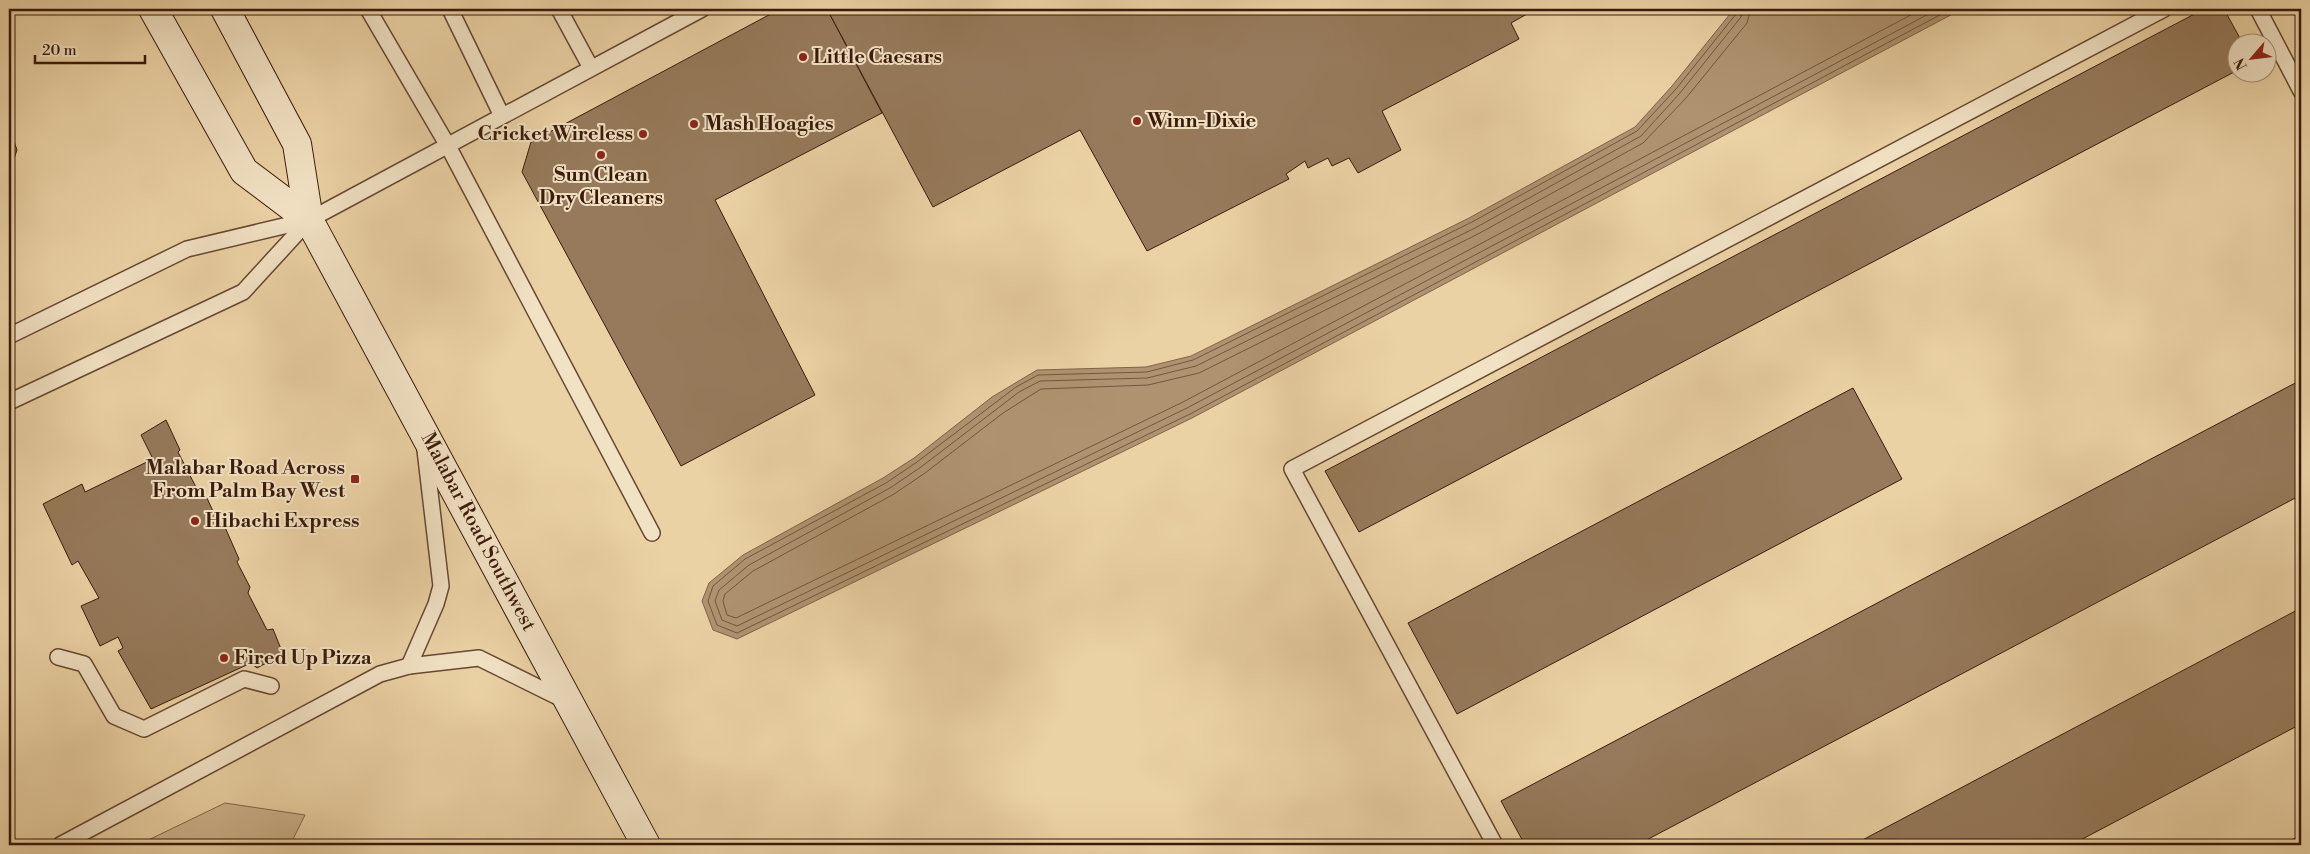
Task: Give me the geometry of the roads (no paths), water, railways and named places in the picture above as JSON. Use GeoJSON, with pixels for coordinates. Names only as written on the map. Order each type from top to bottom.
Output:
{"type":"FeatureCollection","features":[{"type":"Feature","properties":{"kind":"main road","name":"Malabar Road Southwest"},"geometry":{"type":"LineString","coordinates":[[152,9],[244,171],[309,220]]}},
{"type":"Feature","properties":{"kind":"main road","name":"Malabar Road Southwest"},"geometry":{"type":"LineString","coordinates":[[225,9],[297,144],[309,220],[646,845]]}},
{"type":"Feature","properties":{"kind":"lane"},"geometry":{"type":"LineString","coordinates":[[368,9],[448,146],[652,533]]}},
{"type":"Feature","properties":{"kind":"lane"},"geometry":{"type":"LineString","coordinates":[[450,9],[502,116]]}},
{"type":"Feature","properties":{"kind":"lane"},"geometry":{"type":"LineString","coordinates":[[559,9],[590,68]]}},
{"type":"Feature","properties":{"kind":"lane"},"geometry":{"type":"LineString","coordinates":[[9,336],[187,248],[309,220],[590,68],[676,15],[702,9]]}},
{"type":"Feature","properties":{"kind":"lane"},"geometry":{"type":"LineString","coordinates":[[1495,845],[1292,469],[2164,9]]}},
{"type":"Feature","properties":{"kind":"lane"},"geometry":{"type":"LineString","coordinates":[[2258,9],[2301,91]]}},
{"type":"Feature","properties":{"kind":"lane"},"geometry":{"type":"LineString","coordinates":[[9,402],[242,292],[309,220]]}},
{"type":"Feature","properties":{"kind":"lane"},"geometry":{"type":"LineString","coordinates":[[409,666],[436,604],[440,586],[423,431]]}},
{"type":"Feature","properties":{"kind":"lane"},"geometry":{"type":"LineString","coordinates":[[58,657],[84,664],[114,716],[144,729],[244,679],[271,686]]}},
{"type":"Feature","properties":{"kind":"lane"},"geometry":{"type":"LineString","coordinates":[[60,845],[380,674],[409,666],[479,658],[570,703]]}},
{"type":"Feature","properties":{"kind":"water"},"geometry":{"type":"Polygon","coordinates":[[[1734,9],[1962,9],[1192,418],[737,639],[713,630],[702,601],[709,583],[743,555],[883,478],[914,458],[992,397],[1037,370],[1146,367],[1191,356],[1469,218],[1635,127],[1672,86],[1734,9]]]}},
{"type":"Feature","properties":{"kind":"place","name":"Little Caesars"},"geometry":{"type":"Point","coordinates":[803,57]}},
{"type":"Feature","properties":{"kind":"place","name":"Winn-Dixie"},"geometry":{"type":"Point","coordinates":[1137,121]}},
{"type":"Feature","properties":{"kind":"place","name":"Mash Hoagies"},"geometry":{"type":"Point","coordinates":[694,124]}},
{"type":"Feature","properties":{"kind":"place","name":"Cricket Wireless"},"geometry":{"type":"Point","coordinates":[643,134]}},
{"type":"Feature","properties":{"kind":"place","name":"Sun Clean Dry Cleaners"},"geometry":{"type":"Point","coordinates":[601,155]}},
{"type":"Feature","properties":{"kind":"place","name":"Malabar Road Across From Palm Bay West"},"geometry":{"type":"Point","coordinates":[355,479]}},
{"type":"Feature","properties":{"kind":"place","name":"Hibachi Express"},"geometry":{"type":"Point","coordinates":[195,521]}},
{"type":"Feature","properties":{"kind":"place","name":"Fired Up Pizza"},"geometry":{"type":"Point","coordinates":[224,658]}}]}
